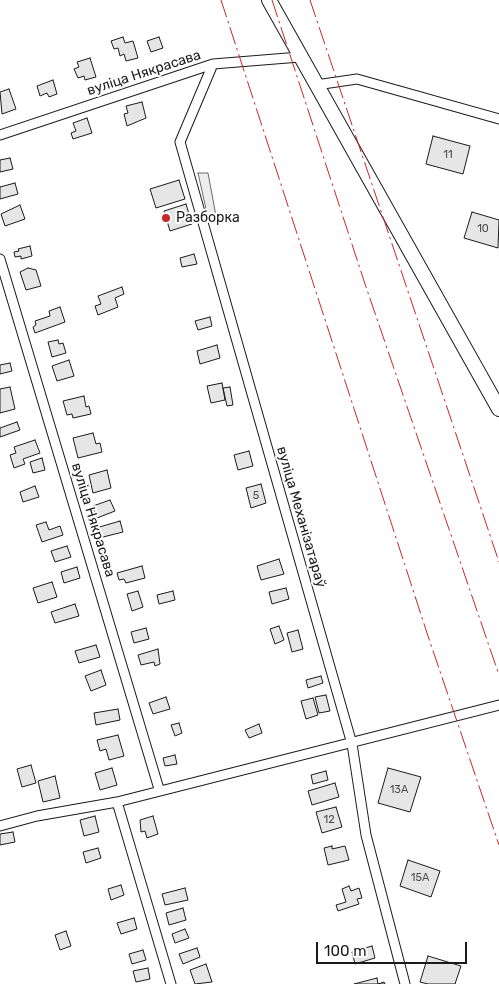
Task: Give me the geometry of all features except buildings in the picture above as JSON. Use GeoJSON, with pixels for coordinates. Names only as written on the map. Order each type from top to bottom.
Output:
{"type":"FeatureCollection","features":[{"type":"Feature","properties":{"kind":"main road"},"geometry":{"type":"LineString","coordinates":[[269,0],[499,409]]}},
{"type":"Feature","properties":{"kind":"street","name":"вуліца Някрасава"},"geometry":{"type":"LineString","coordinates":[[0,135],[214,64],[300,57]]}},
{"type":"Feature","properties":{"kind":"street","name":"вуліца Механізатараў"},"geometry":{"type":"LineString","coordinates":[[214,64],[180,142],[352,744],[366,835],[405,984]]}},
{"type":"Feature","properties":{"kind":"street"},"geometry":{"type":"LineString","coordinates":[[316,85],[357,79],[499,118]]}},
{"type":"Feature","properties":{"kind":"street","name":"вуліца Някрасава"},"geometry":{"type":"LineString","coordinates":[[0,259],[159,790]]}},
{"type":"Feature","properties":{"kind":"street"},"geometry":{"type":"LineString","coordinates":[[0,826],[37,816],[117,802],[159,790],[352,744],[499,705]]}},
{"type":"Feature","properties":{"kind":"street"},"geometry":{"type":"LineString","coordinates":[[117,802],[170,984]]}},
{"type":"Feature","properties":{"kind":"shaded area"},"geometry":{"type":"Polygon","coordinates":[[[198,173],[208,173],[216,216],[208,218],[198,173]]]}},
{"type":"Feature","properties":{"kind":"power"},"geometry":{"type":"LineString","coordinates":[[221,0],[427,633],[499,845]]}},
{"type":"Feature","properties":{"kind":"power"},"geometry":{"type":"LineString","coordinates":[[272,0],[365,284],[499,675]]}},
{"type":"Feature","properties":{"kind":"power"},"geometry":{"type":"LineString","coordinates":[[310,0],[499,562]]}},
{"type":"Feature","properties":{"kind":"place","name":"Разборка"},"geometry":{"type":"Point","coordinates":[166,218]}}]}
